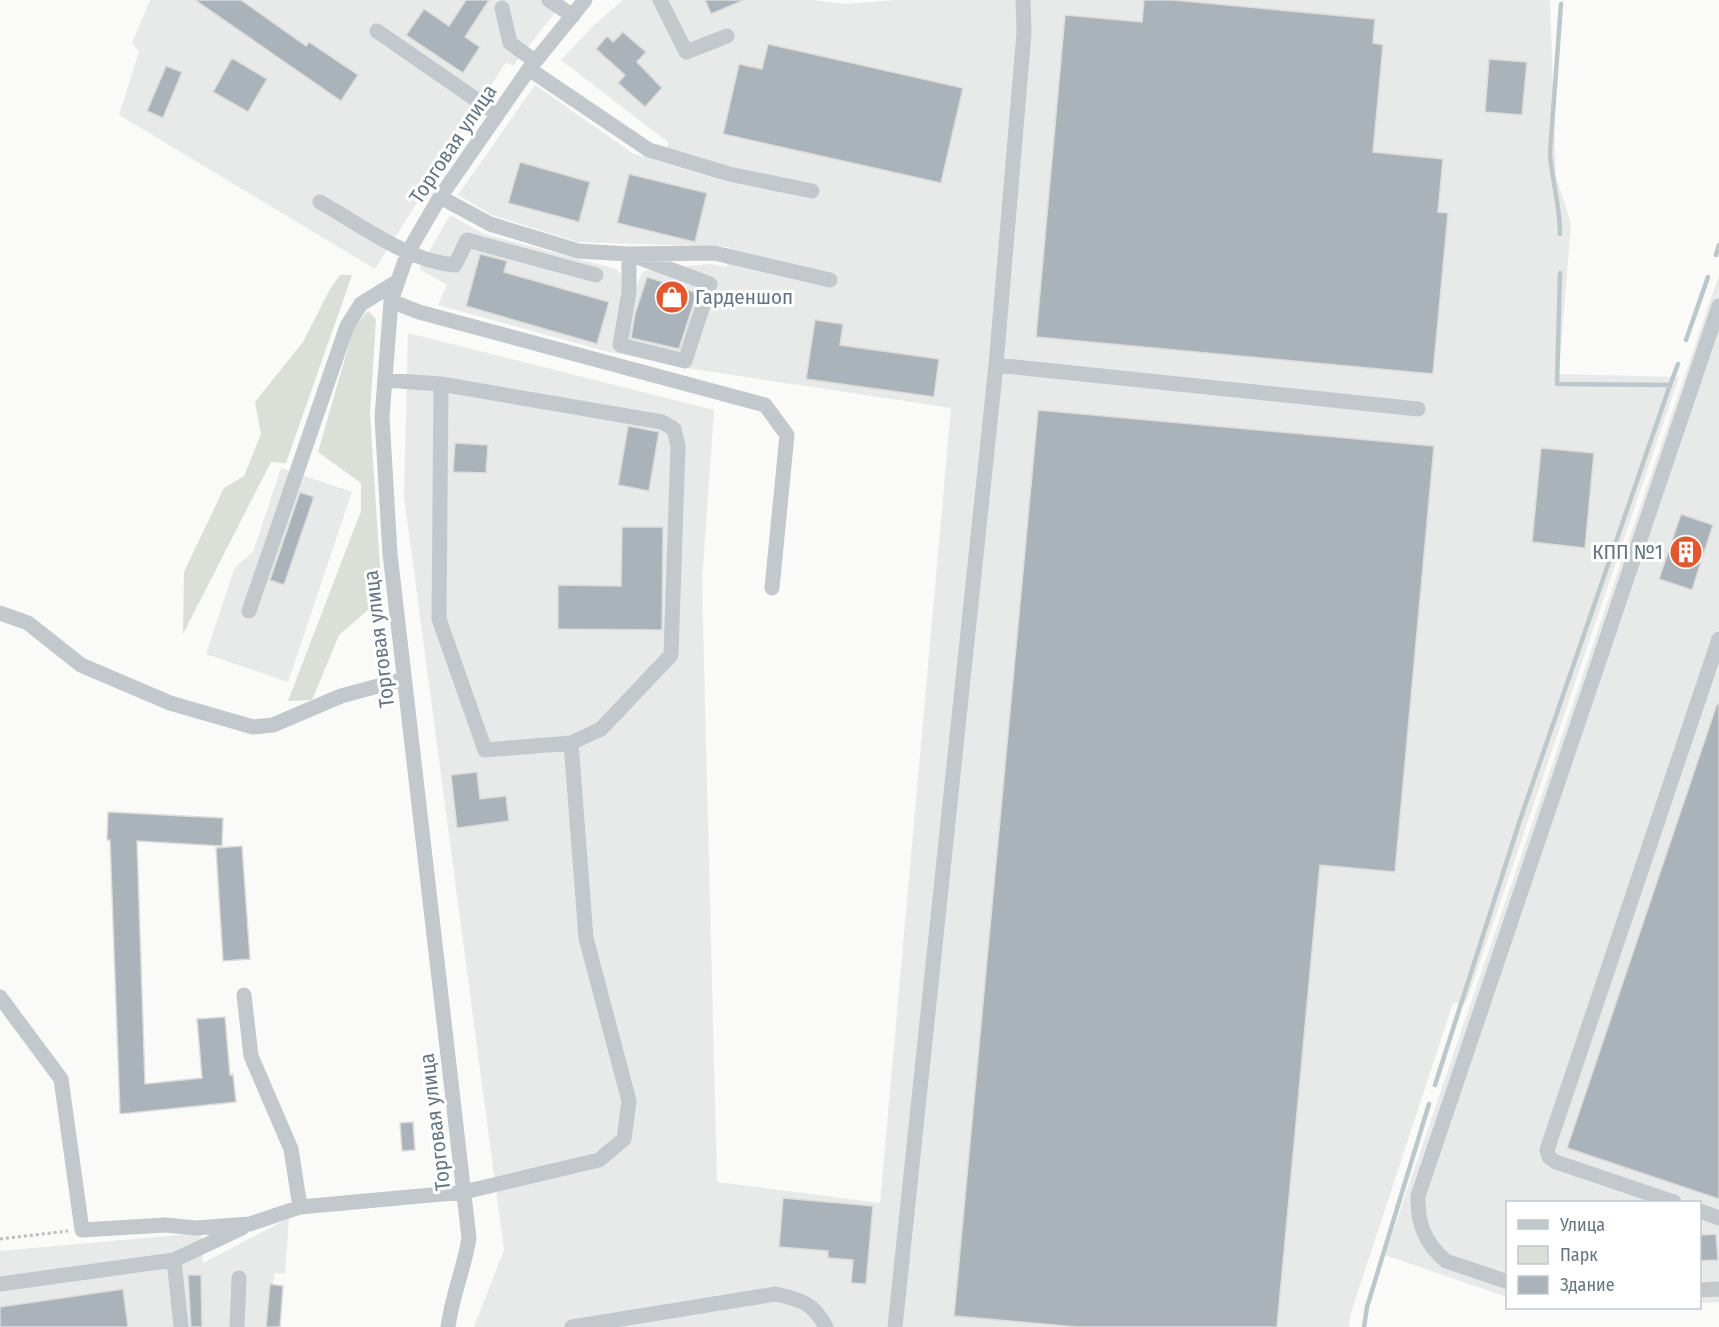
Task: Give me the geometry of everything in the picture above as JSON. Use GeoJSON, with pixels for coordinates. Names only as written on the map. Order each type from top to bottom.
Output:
{"type":"FeatureCollection","features":[{"type":"Feature","properties":{"kind":"street"},"geometry":{"type":"LineString","coordinates":[[549,0],[573,16]]}},
{"type":"Feature","properties":{"kind":"street","name":"Торговая улица"},"geometry":{"type":"LineString","coordinates":[[448,1327],[451,1300],[464,1266],[469,1238],[390,554],[382,417],[391,301],[395,283],[408,252],[440,198],[532,65],[585,0]]}},
{"type":"Feature","properties":{"kind":"street"},"geometry":{"type":"LineString","coordinates":[[660,0],[686,52],[727,36]]}},
{"type":"Feature","properties":{"kind":"street"},"geometry":{"type":"LineString","coordinates":[[895,1327],[996,365],[1024,33],[1023,0]]}},
{"type":"Feature","properties":{"kind":"street"},"geometry":{"type":"LineString","coordinates":[[502,8],[510,43],[532,65],[649,150],[729,174],[812,191]]}},
{"type":"Feature","properties":{"kind":"street"},"geometry":{"type":"LineString","coordinates":[[377,31],[497,114]]}},
{"type":"Feature","properties":{"kind":"street"},"geometry":{"type":"LineString","coordinates":[[440,198],[490,224],[578,251],[629,255],[714,254],[830,280]]}},
{"type":"Feature","properties":{"kind":"street"},"geometry":{"type":"LineString","coordinates":[[320,202],[408,252],[440,264],[455,266],[467,240],[596,275]]}},
{"type":"Feature","properties":{"kind":"street"},"geometry":{"type":"LineString","coordinates":[[629,255],[710,284],[685,361],[620,345],[629,292],[629,255]]}},
{"type":"Feature","properties":{"kind":"street"},"geometry":{"type":"LineString","coordinates":[[249,611],[347,326],[361,304],[395,283]]}},
{"type":"Feature","properties":{"kind":"street"},"geometry":{"type":"LineString","coordinates":[[391,301],[419,312],[765,405],[787,435],[772,588]]}},
{"type":"Feature","properties":{"kind":"street"},"geometry":{"type":"LineString","coordinates":[[1506,1281],[1446,1261],[1438,1254],[1421,1228],[1418,1196],[1719,306]]}},
{"type":"Feature","properties":{"kind":"street"},"geometry":{"type":"LineString","coordinates":[[996,365],[1418,409]]}},
{"type":"Feature","properties":{"kind":"street"},"geometry":{"type":"LineString","coordinates":[[385,380],[441,384],[662,422],[674,429],[678,446],[671,655],[602,729],[571,743],[485,750],[439,618],[441,384]]}},
{"type":"Feature","properties":{"kind":"street"},"geometry":{"type":"LineString","coordinates":[[0,613],[28,623],[81,665],[170,702],[253,727],[273,725],[341,696],[404,679]]}},
{"type":"Feature","properties":{"kind":"street"},"geometry":{"type":"LineString","coordinates":[[1668,1201],[1556,1162],[1549,1157],[1546,1150],[1719,639]]}},
{"type":"Feature","properties":{"kind":"street"},"geometry":{"type":"LineString","coordinates":[[0,1284],[174,1260],[250,1224],[300,1207],[464,1192],[599,1160],[624,1139],[629,1101],[586,938],[571,743]]}},
{"type":"Feature","properties":{"kind":"street"},"geometry":{"type":"LineString","coordinates":[[244,995],[251,1056],[291,1149],[300,1207]]}},
{"type":"Feature","properties":{"kind":"street"},"geometry":{"type":"LineString","coordinates":[[0,997],[61,1079],[82,1230],[165,1225],[196,1228],[250,1224]]}},
{"type":"Feature","properties":{"kind":"street"},"geometry":{"type":"LineString","coordinates":[[1701,1211],[1719,1218]]}},
{"type":"Feature","properties":{"kind":"street"},"geometry":{"type":"LineString","coordinates":[[174,1260],[181,1327]]}},
{"type":"Feature","properties":{"kind":"street"},"geometry":{"type":"LineString","coordinates":[[237,1327],[239,1278]]}},
{"type":"Feature","properties":{"kind":"street"},"geometry":{"type":"LineString","coordinates":[[1701,1290],[1719,1289]]}},
{"type":"Feature","properties":{"kind":"street"},"geometry":{"type":"LineString","coordinates":[[572,1327],[776,1294],[799,1299],[817,1310],[826,1327]]}},
{"type":"Feature","properties":{"kind":"path"},"geometry":{"type":"LineString","coordinates":[[0,1239],[82,1230]]}},
{"type":"Feature","properties":{"kind":"shaded area"},"geometry":{"type":"Polygon","coordinates":[[[150,0],[565,0],[513,66],[506,62],[375,269],[119,115],[139,52],[132,43],[150,0]]]}},
{"type":"Feature","properties":{"kind":"shaded area"},"geometry":{"type":"Polygon","coordinates":[[[623,0],[814,0],[843,4],[898,0],[1550,0],[1556,176],[1571,224],[1559,374],[1679,377],[1466,1003],[1453,1003],[1350,1316],[1349,1327],[474,1327],[504,1250],[404,496],[408,333],[714,410],[702,582],[717,1182],[880,1203],[951,408],[693,369],[605,351],[438,305],[447,285],[419,269],[450,215],[484,234],[616,269],[621,274],[622,291],[635,292],[642,272],[650,269],[712,264],[727,267],[729,247],[577,242],[492,215],[458,195],[535,85],[634,154],[731,183],[732,170],[666,151],[669,143],[561,60],[593,26],[623,0]]]}},
{"type":"Feature","properties":{"kind":"shaded area"},"geometry":{"type":"Polygon","coordinates":[[[1719,275],[1719,1302],[1701,1303],[1701,1201],[1506,1201],[1506,1297],[1385,1255],[1719,275]]]}},
{"type":"Feature","properties":{"kind":"shaded area"},"geometry":{"type":"Polygon","coordinates":[[[281,468],[352,492],[288,682],[206,654],[235,567],[253,552],[281,468]]]}},
{"type":"Feature","properties":{"kind":"shaded area"},"geometry":{"type":"Polygon","coordinates":[[[289,1218],[285,1274],[275,1273],[273,1284],[283,1286],[280,1327],[0,1327],[0,1251],[201,1233],[203,1263],[289,1218]]]}},
{"type":"Feature","properties":{"kind":"green space"},"geometry":{"type":"Polygon","coordinates":[[[340,275],[352,275],[286,463],[271,462],[183,634],[184,572],[224,488],[244,476],[261,434],[255,402],[303,342],[330,289],[340,275]]]}},
{"type":"Feature","properties":{"kind":"green space"},"geometry":{"type":"Polygon","coordinates":[[[368,311],[376,319],[370,414],[382,598],[339,635],[312,700],[288,701],[361,511],[361,483],[318,452],[354,327],[368,311]]]}},
{"type":"Feature","properties":{"kind":"building"},"geometry":{"type":"Polygon","coordinates":[[[195,0],[241,0],[306,46],[309,42],[358,75],[341,101],[195,0]]]}},
{"type":"Feature","properties":{"kind":"building"},"geometry":{"type":"Polygon","coordinates":[[[466,0],[489,0],[465,37],[480,47],[463,73],[406,35],[424,9],[449,26],[466,0]]]}},
{"type":"Feature","properties":{"kind":"building"},"geometry":{"type":"Polygon","coordinates":[[[705,0],[744,0],[711,14],[705,0]]]}},
{"type":"Feature","properties":{"kind":"building"},"geometry":{"type":"Polygon","coordinates":[[[1144,0],[1173,0],[1375,19],[1373,43],[1383,45],[1373,152],[1443,159],[1438,212],[1448,213],[1433,374],[1036,337],[1065,15],[1142,22],[1144,0]]]}},
{"type":"Feature","properties":{"kind":"building"},"geometry":{"type":"Polygon","coordinates":[[[623,32],[646,52],[637,62],[662,88],[645,107],[618,83],[625,75],[596,49],[607,36],[613,42],[623,32]]]}},
{"type":"Feature","properties":{"kind":"building"},"geometry":{"type":"Polygon","coordinates":[[[768,44],[963,88],[941,183],[723,134],[739,64],[762,69],[768,44]]]}},
{"type":"Feature","properties":{"kind":"building"},"geometry":{"type":"Polygon","coordinates":[[[232,58],[267,79],[248,112],[213,92],[232,58]]]}},
{"type":"Feature","properties":{"kind":"building"},"geometry":{"type":"Polygon","coordinates":[[[1489,59],[1527,62],[1522,115],[1485,112],[1489,59]]]}},
{"type":"Feature","properties":{"kind":"building"},"geometry":{"type":"Polygon","coordinates":[[[166,66],[182,72],[163,118],[147,111],[166,66]]]}},
{"type":"Feature","properties":{"kind":"building"},"geometry":{"type":"Polygon","coordinates":[[[520,162],[590,182],[579,222],[508,203],[520,162]]]}},
{"type":"Feature","properties":{"kind":"building"},"geometry":{"type":"Polygon","coordinates":[[[629,174],[707,193],[695,242],[617,223],[629,174]]]}},
{"type":"Feature","properties":{"kind":"building"},"geometry":{"type":"Polygon","coordinates":[[[480,254],[507,261],[504,272],[609,302],[597,344],[466,306],[480,254]]]}},
{"type":"Feature","properties":{"kind":"building"},"geometry":{"type":"Polygon","coordinates":[[[647,277],[697,293],[679,349],[631,338],[635,314],[647,277]]]}},
{"type":"Feature","properties":{"kind":"building"},"geometry":{"type":"Polygon","coordinates":[[[815,320],[843,324],[840,345],[939,359],[934,397],[806,379],[815,320]]]}},
{"type":"Feature","properties":{"kind":"building"},"geometry":{"type":"Polygon","coordinates":[[[1038,410],[1434,446],[1395,872],[1320,865],[1277,1327],[1077,1327],[954,1316],[1038,410]]]}},
{"type":"Feature","properties":{"kind":"building"},"geometry":{"type":"Polygon","coordinates":[[[628,426],[659,432],[649,491],[618,485],[628,426]]]}},
{"type":"Feature","properties":{"kind":"building"},"geometry":{"type":"Polygon","coordinates":[[[455,443],[488,445],[486,473],[453,472],[455,443]]]}},
{"type":"Feature","properties":{"kind":"building"},"geometry":{"type":"Polygon","coordinates":[[[1541,448],[1594,453],[1585,548],[1532,542],[1541,448]]]}},
{"type":"Feature","properties":{"kind":"building"},"geometry":{"type":"Polygon","coordinates":[[[300,492],[314,497],[284,585],[270,580],[300,492]]]}},
{"type":"Feature","properties":{"kind":"building","name":"КПП №1"},"geometry":{"type":"Polygon","coordinates":[[[1681,514],[1713,525],[1692,590],[1659,579],[1681,514]]]}},
{"type":"Feature","properties":{"kind":"building"},"geometry":{"type":"Polygon","coordinates":[[[622,527],[663,527],[662,630],[558,629],[558,585],[621,586],[622,527]]]}},
{"type":"Feature","properties":{"kind":"building"},"geometry":{"type":"Polygon","coordinates":[[[1717,704],[1719,704],[1719,1199],[1567,1148],[1717,704]]]}},
{"type":"Feature","properties":{"kind":"building"},"geometry":{"type":"Polygon","coordinates":[[[477,772],[480,799],[506,796],[509,821],[457,828],[451,775],[477,772]]]}},
{"type":"Feature","properties":{"kind":"building"},"geometry":{"type":"Polygon","coordinates":[[[108,812],[223,818],[222,846],[137,841],[145,1084],[202,1078],[197,1019],[225,1017],[230,1075],[233,1074],[236,1102],[120,1114],[110,840],[107,840],[108,812]]]}},
{"type":"Feature","properties":{"kind":"building"},"geometry":{"type":"Polygon","coordinates":[[[242,846],[250,959],[223,961],[216,848],[242,846]]]}},
{"type":"Feature","properties":{"kind":"building"},"geometry":{"type":"Polygon","coordinates":[[[413,1122],[415,1150],[402,1151],[400,1123],[413,1122]]]}},
{"type":"Feature","properties":{"kind":"building"},"geometry":{"type":"Polygon","coordinates":[[[783,1198],[873,1206],[866,1284],[851,1283],[853,1260],[828,1258],[828,1251],[779,1247],[783,1198]]]}},
{"type":"Feature","properties":{"kind":"building"},"geometry":{"type":"Polygon","coordinates":[[[1716,1234],[1718,1260],[1701,1261],[1701,1235],[1716,1234]]]}},
{"type":"Feature","properties":{"kind":"building"},"geometry":{"type":"Polygon","coordinates":[[[188,1275],[201,1275],[202,1327],[191,1327],[188,1275]]]}},
{"type":"Feature","properties":{"kind":"building"},"geometry":{"type":"Polygon","coordinates":[[[270,1284],[283,1286],[280,1327],[266,1327],[270,1284]]]}},
{"type":"Feature","properties":{"kind":"building"},"geometry":{"type":"Polygon","coordinates":[[[123,1289],[128,1327],[0,1327],[0,1307],[123,1289]]]}},
{"type":"Feature","properties":{"kind":"waterway"},"geometry":{"type":"LineString","coordinates":[[1560,234],[1550,153],[1561,4]]}},
{"type":"Feature","properties":{"kind":"waterway"},"geometry":{"type":"LineString","coordinates":[[1716,255],[1719,245]]}},
{"type":"Feature","properties":{"kind":"waterway"},"geometry":{"type":"LineString","coordinates":[[1435,1085],[1520,820],[1670,385],[1557,384],[1560,273]]}},
{"type":"Feature","properties":{"kind":"waterway"},"geometry":{"type":"LineString","coordinates":[[1686,340],[1708,277]]}},
{"type":"Feature","properties":{"kind":"waterway"},"geometry":{"type":"LineString","coordinates":[[1670,385],[1678,364]]}},
{"type":"Feature","properties":{"kind":"waterway"},"geometry":{"type":"LineString","coordinates":[[1364,1327],[1367,1307],[1429,1104]]}},
{"type":"Feature","properties":{"kind":"place","name":"Гарденшоп"},"geometry":{"type":"Point","coordinates":[672,297]}},
{"type":"Feature","properties":{"kind":"place","name":"КПП №1"},"geometry":{"type":"Point","coordinates":[1686,552]}}]}
